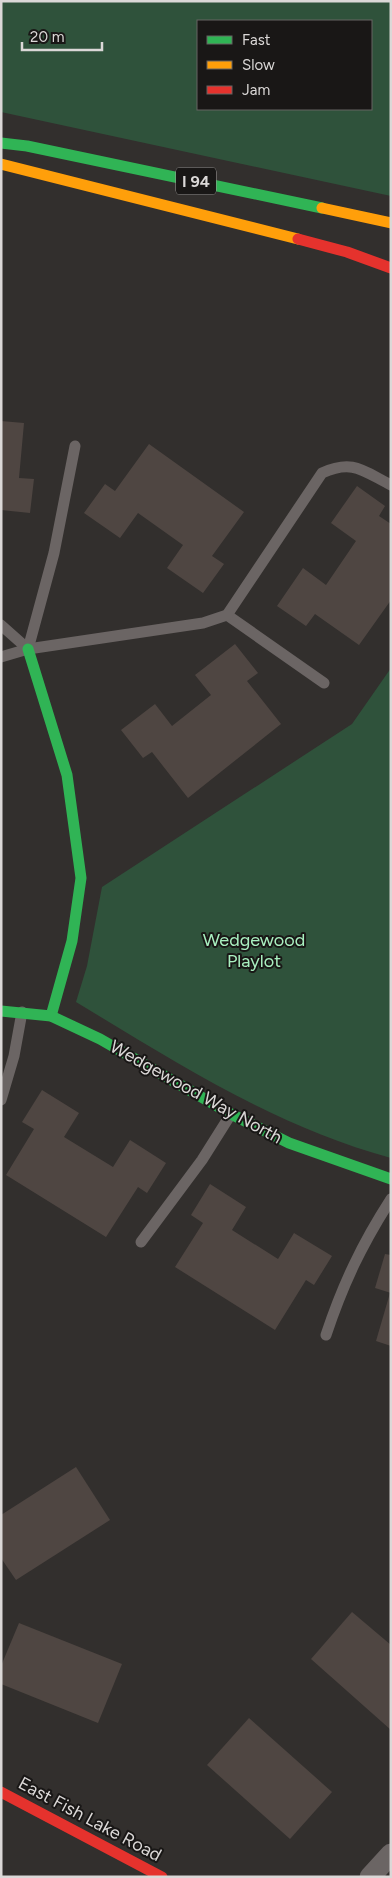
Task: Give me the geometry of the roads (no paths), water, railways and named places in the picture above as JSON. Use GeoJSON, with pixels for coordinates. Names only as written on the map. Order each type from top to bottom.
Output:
{"type":"FeatureCollection","features":[{"type":"Feature","properties":{"kind":"main road","name":"I 94"},"geometry":{"type":"LineString","coordinates":[[1,143],[27,146],[391,223]]}},
{"type":"Feature","properties":{"kind":"main road"},"geometry":{"type":"LineString","coordinates":[[1,164],[347,252],[391,268]]}},
{"type":"Feature","properties":{"kind":"main road"},"geometry":{"type":"LineString","coordinates":[[28,649],[67,776],[81,878],[72,941],[51,1016]]}},
{"type":"Feature","properties":{"kind":"main road","name":"Wedgewood Way North"},"geometry":{"type":"LineString","coordinates":[[1,1011],[51,1016],[100,1039],[231,1114],[289,1143],[391,1179]]}},
{"type":"Feature","properties":{"kind":"main road","name":"East Fish Lake Road"},"geometry":{"type":"LineString","coordinates":[[1,1792],[162,1877]]}},
{"type":"Feature","properties":{"kind":"street"},"geometry":{"type":"LineString","coordinates":[[370,1877],[391,1854]]}},
{"type":"Feature","properties":{"kind":"lane"},"geometry":{"type":"LineString","coordinates":[[28,649],[54,552],[75,446]]}},
{"type":"Feature","properties":{"kind":"lane"},"geometry":{"type":"LineString","coordinates":[[1,657],[28,649],[203,623],[227,615],[322,473],[339,466],[353,467],[391,485]]}},
{"type":"Feature","properties":{"kind":"lane"},"geometry":{"type":"LineString","coordinates":[[227,615],[324,682]]}},
{"type":"Feature","properties":{"kind":"lane"},"geometry":{"type":"LineString","coordinates":[[1,625],[28,649]]}},
{"type":"Feature","properties":{"kind":"lane"},"geometry":{"type":"LineString","coordinates":[[1,1100],[14,1056],[22,1012]]}},
{"type":"Feature","properties":{"kind":"lane"},"geometry":{"type":"LineString","coordinates":[[142,1242],[202,1160],[231,1114]]}},
{"type":"Feature","properties":{"kind":"lane"},"geometry":{"type":"LineString","coordinates":[[326,1334],[356,1257],[391,1199]]}},
{"type":"Feature","properties":{"kind":"park label","name":"Wedgewood Playlot"},"geometry":{"type":"Point","coordinates":[254,950]}}]}
